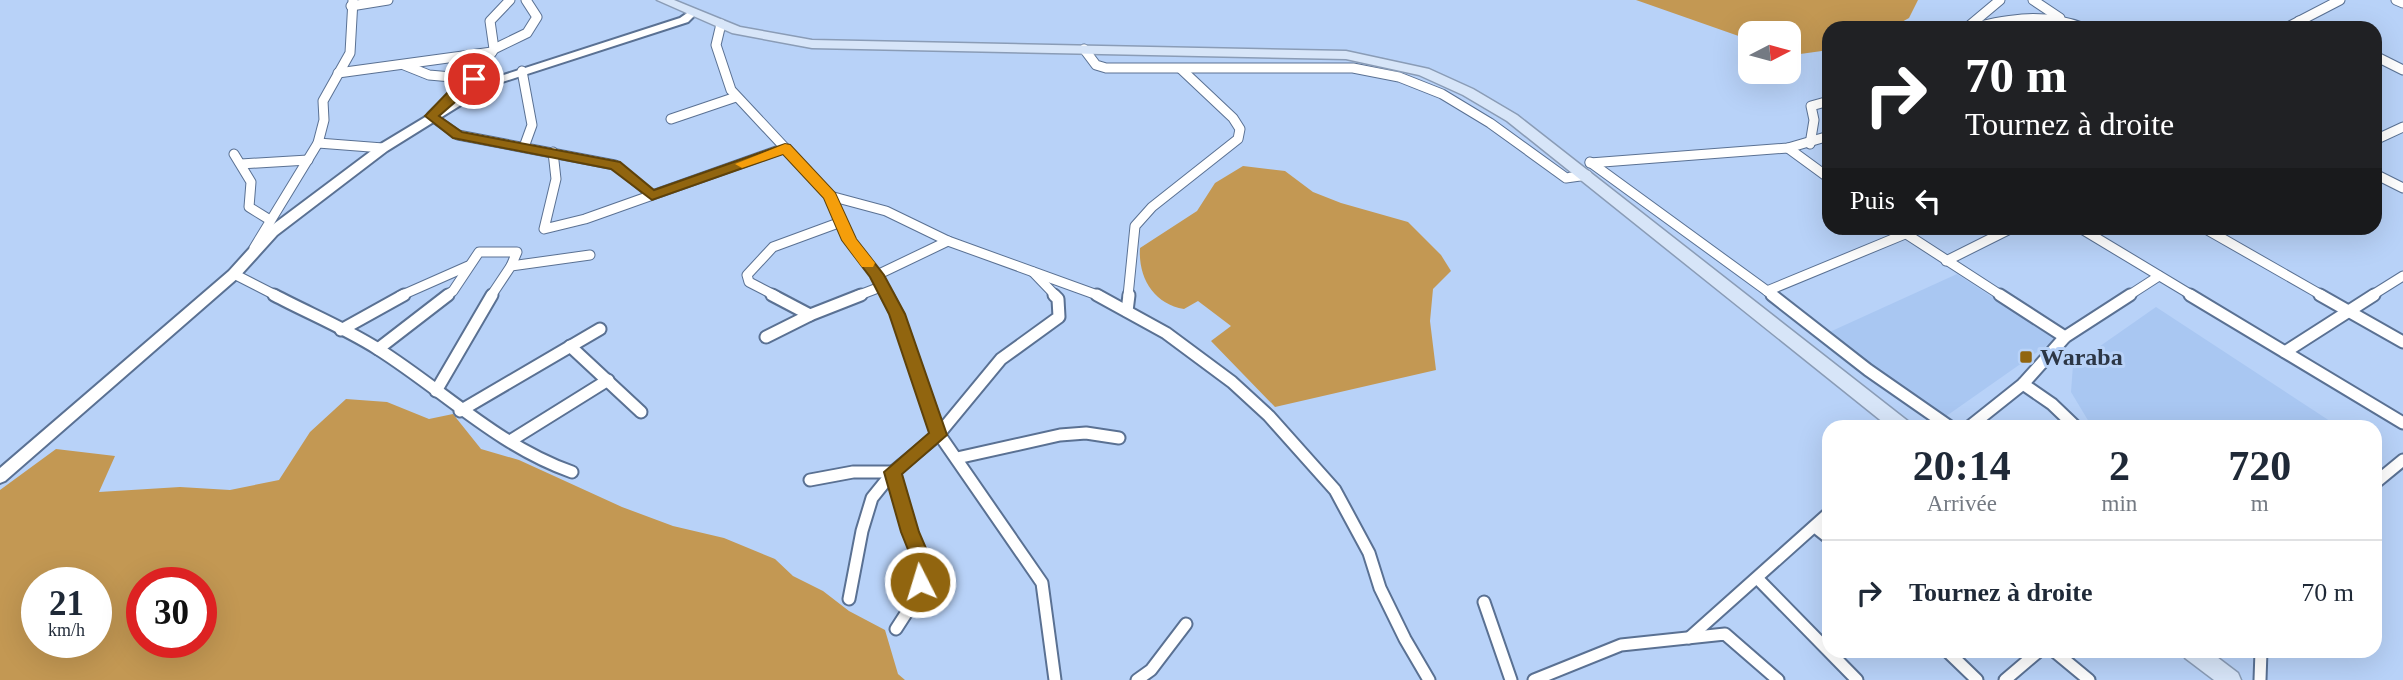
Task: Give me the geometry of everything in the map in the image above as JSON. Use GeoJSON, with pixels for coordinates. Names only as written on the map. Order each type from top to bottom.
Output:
{"type":"FeatureCollection","features":[{"type":"Feature","properties":{"kind":"main road"},"geometry":{"type":"LineString","coordinates":[[663,0],[721,24],[768,38],[837,46],[1309,53],[1379,58],[1432,74],[1478,95],[1585,168],[1893,420]]}},
{"type":"Feature","properties":{"kind":"main road"},"geometry":{"type":"LineString","coordinates":[[2202,658],[2230,680]]}},
{"type":"Feature","properties":{"kind":"street"},"geometry":{"type":"LineString","coordinates":[[244,264],[318,143],[324,120],[323,101],[350,53],[352,3],[388,0]]}},
{"type":"Feature","properties":{"kind":"street"},"geometry":{"type":"LineString","coordinates":[[431,116],[474,79],[493,51],[487,26],[491,16],[510,0]]}},
{"type":"Feature","properties":{"kind":"street"},"geometry":{"type":"LineString","coordinates":[[338,73],[493,51],[527,33],[537,18],[526,0]]}},
{"type":"Feature","properties":{"kind":"street"},"geometry":{"type":"LineString","coordinates":[[1977,21],[2000,0]]}},
{"type":"Feature","properties":{"kind":"street"},"geometry":{"type":"LineString","coordinates":[[2033,0],[2065,21]]}},
{"type":"Feature","properties":{"kind":"street"},"geometry":{"type":"LineString","coordinates":[[2299,21],[2340,0]]}},
{"type":"Feature","properties":{"kind":"street"},"geometry":{"type":"LineString","coordinates":[[2396,0],[2403,3]]}},
{"type":"Feature","properties":{"kind":"street"},"geometry":{"type":"LineString","coordinates":[[0,477],[234,274],[272,233],[383,148],[431,116],[489,83],[684,20],[693,12]]}},
{"type":"Feature","properties":{"kind":"street"},"geometry":{"type":"LineString","coordinates":[[1997,21],[2013,17],[2040,16],[2062,21]]}},
{"type":"Feature","properties":{"kind":"street"},"geometry":{"type":"LineString","coordinates":[[721,24],[716,45],[736,97],[830,196],[850,240],[877,275],[897,314],[939,435],[957,458],[992,514],[1030,562],[1042,583],[1055,680]]}},
{"type":"Feature","properties":{"kind":"street"},"geometry":{"type":"LineString","coordinates":[[1084,49],[1096,65],[1105,68],[1283,66],[1353,68],[1399,76],[1442,94],[1490,123],[1566,178],[1585,168],[1787,148],[1822,139]]}},
{"type":"Feature","properties":{"kind":"street"},"geometry":{"type":"LineString","coordinates":[[2382,60],[2403,70]]}},
{"type":"Feature","properties":{"kind":"street"},"geometry":{"type":"LineString","coordinates":[[404,65],[430,74],[474,79]]}},
{"type":"Feature","properties":{"kind":"street"},"geometry":{"type":"LineString","coordinates":[[1127,311],[1135,226],[1152,207],[1238,139],[1241,129],[1233,118],[1181,69]]}},
{"type":"Feature","properties":{"kind":"street"},"geometry":{"type":"LineString","coordinates":[[522,71],[533,125],[524,147]]}},
{"type":"Feature","properties":{"kind":"street"},"geometry":{"type":"LineString","coordinates":[[671,118],[736,97]]}},
{"type":"Feature","properties":{"kind":"street"},"geometry":{"type":"LineString","coordinates":[[1810,144],[1814,120],[1811,106],[1822,103]]}},
{"type":"Feature","properties":{"kind":"street"},"geometry":{"type":"LineString","coordinates":[[431,116],[458,135],[615,165],[652,195]]}},
{"type":"Feature","properties":{"kind":"street"},"geometry":{"type":"LineString","coordinates":[[2382,137],[2403,127]]}},
{"type":"Feature","properties":{"kind":"street"},"geometry":{"type":"LineString","coordinates":[[318,143],[383,148]]}},
{"type":"Feature","properties":{"kind":"street"},"geometry":{"type":"LineString","coordinates":[[552,152],[556,179],[544,229],[585,219],[785,148]]}},
{"type":"Feature","properties":{"kind":"street"},"geometry":{"type":"LineString","coordinates":[[1787,148],[1822,173]]}},
{"type":"Feature","properties":{"kind":"street"},"geometry":{"type":"LineString","coordinates":[[234,154],[251,182],[249,207],[270,220]]}},
{"type":"Feature","properties":{"kind":"street"},"geometry":{"type":"LineString","coordinates":[[241,164],[308,160]]}},
{"type":"Feature","properties":{"kind":"street"},"geometry":{"type":"LineString","coordinates":[[1585,168],[1767,291],[1868,370],[1940,420]]}},
{"type":"Feature","properties":{"kind":"street"},"geometry":{"type":"LineString","coordinates":[[2382,178],[2403,188]]}},
{"type":"Feature","properties":{"kind":"street"},"geometry":{"type":"LineString","coordinates":[[830,196],[886,211],[948,241],[1096,294],[1166,333],[1232,382],[1269,416],[1335,490],[1369,553],[1380,588],[1405,639],[1429,680]]}},
{"type":"Feature","properties":{"kind":"street"},"geometry":{"type":"LineString","coordinates":[[810,315],[749,282],[747,275],[773,247],[841,222]]}},
{"type":"Feature","properties":{"kind":"street"},"geometry":{"type":"LineString","coordinates":[[1767,291],[1892,235]]}},
{"type":"Feature","properties":{"kind":"street"},"geometry":{"type":"LineString","coordinates":[[1907,235],[2065,337]]}},
{"type":"Feature","properties":{"kind":"street"},"geometry":{"type":"LineString","coordinates":[[1946,261],[1998,235]]}},
{"type":"Feature","properties":{"kind":"street"},"geometry":{"type":"LineString","coordinates":[[2092,235],[2403,423]]}},
{"type":"Feature","properties":{"kind":"street"},"geometry":{"type":"LineString","coordinates":[[2216,235],[2403,342]]}},
{"type":"Feature","properties":{"kind":"street"},"geometry":{"type":"LineString","coordinates":[[877,275],[948,241]]}},
{"type":"Feature","properties":{"kind":"street"},"geometry":{"type":"LineString","coordinates":[[378,349],[453,291],[479,252],[517,252],[436,391]]}},
{"type":"Feature","properties":{"kind":"street"},"geometry":{"type":"LineString","coordinates":[[511,266],[590,255]]}},
{"type":"Feature","properties":{"kind":"street"},"geometry":{"type":"LineString","coordinates":[[341,330],[399,297],[468,266]]}},
{"type":"Feature","properties":{"kind":"street"},"geometry":{"type":"LineString","coordinates":[[849,599],[862,531],[872,498],[892,472],[939,435],[1000,359],[1059,317],[1058,299],[1031,270]]}},
{"type":"Feature","properties":{"kind":"street"},"geometry":{"type":"LineString","coordinates":[[234,274],[378,349],[460,411],[552,465],[572,472]]}},
{"type":"Feature","properties":{"kind":"street"},"geometry":{"type":"LineString","coordinates":[[1978,420],[2023,384],[2065,337],[2159,275]]}},
{"type":"Feature","properties":{"kind":"street"},"geometry":{"type":"LineString","coordinates":[[2285,352],[2403,276]]}},
{"type":"Feature","properties":{"kind":"street"},"geometry":{"type":"LineString","coordinates":[[766,337],[810,315],[883,286]]}},
{"type":"Feature","properties":{"kind":"street"},"geometry":{"type":"LineString","coordinates":[[460,411],[600,329]]}},
{"type":"Feature","properties":{"kind":"street"},"geometry":{"type":"LineString","coordinates":[[570,346],[641,412]]}},
{"type":"Feature","properties":{"kind":"street"},"geometry":{"type":"LineString","coordinates":[[509,441],[608,380]]}},
{"type":"Feature","properties":{"kind":"street"},"geometry":{"type":"LineString","coordinates":[[2023,384],[2052,404],[2069,420]]}},
{"type":"Feature","properties":{"kind":"street"},"geometry":{"type":"LineString","coordinates":[[957,458],[1060,435],[1086,433],[1119,438]]}},
{"type":"Feature","properties":{"kind":"street"},"geometry":{"type":"LineString","coordinates":[[2382,477],[2403,460]]}},
{"type":"Feature","properties":{"kind":"street"},"geometry":{"type":"LineString","coordinates":[[810,480],[853,472],[892,472]]}},
{"type":"Feature","properties":{"kind":"street"},"geometry":{"type":"LineString","coordinates":[[892,472],[924,567],[916,598],[896,629]]}},
{"type":"Feature","properties":{"kind":"street"},"geometry":{"type":"LineString","coordinates":[[1689,638],[1822,520]]}},
{"type":"Feature","properties":{"kind":"street"},"geometry":{"type":"LineString","coordinates":[[1815,527],[1822,532]]}},
{"type":"Feature","properties":{"kind":"street"},"geometry":{"type":"LineString","coordinates":[[1758,579],[1822,644]]}},
{"type":"Feature","properties":{"kind":"street"},"geometry":{"type":"LineString","coordinates":[[1485,602],[1511,680]]}},
{"type":"Feature","properties":{"kind":"street"},"geometry":{"type":"LineString","coordinates":[[1137,680],[1151,670],[1186,624]]}},
{"type":"Feature","properties":{"kind":"street"},"geometry":{"type":"LineString","coordinates":[[1534,680],[1621,645],[1725,634],[1778,680]]}},
{"type":"Feature","properties":{"kind":"street"},"geometry":{"type":"LineString","coordinates":[[1835,658],[1857,680]]}},
{"type":"Feature","properties":{"kind":"street"},"geometry":{"type":"LineString","coordinates":[[1954,658],[1977,680]]}},
{"type":"Feature","properties":{"kind":"street"},"geometry":{"type":"LineString","coordinates":[[2005,680],[2031,658]]}},
{"type":"Feature","properties":{"kind":"street"},"geometry":{"type":"LineString","coordinates":[[2063,658],[2090,680]]}},
{"type":"Feature","properties":{"kind":"street"},"geometry":{"type":"LineString","coordinates":[[2260,680],[2261,658]]}},
{"type":"Feature","properties":{"kind":"shaded area"},"geometry":{"type":"Polygon","coordinates":[[[1636,0],[1918,0],[1909,18],[1904,21],[1822,21],[1822,51],[1801,54],[1801,21],[1738,21],[1738,36],[1636,0]]]}},
{"type":"Feature","properties":{"kind":"shaded area"},"geometry":{"type":"Polygon","coordinates":[[[1243,166],[1285,171],[1313,192],[1408,222],[1441,255],[1451,271],[1433,289],[1430,321],[1436,370],[1275,407],[1211,341],[1231,326],[1198,301],[1184,309],[1164,302],[1156,295],[1145,279],[1140,248],[1197,211],[1215,183],[1243,166]]]}},
{"type":"Feature","properties":{"kind":"shaded area"},"geometry":{"type":"Polygon","coordinates":[[[1957,274],[2056,339],[1942,419],[1823,335],[1957,274]]]}},
{"type":"Feature","properties":{"kind":"shaded area"},"geometry":{"type":"Polygon","coordinates":[[[2156,307],[2328,420],[2088,420],[2071,392],[2073,365],[2156,307]]]}},
{"type":"Feature","properties":{"kind":"shaded area"},"geometry":{"type":"Polygon","coordinates":[[[346,399],[387,402],[429,419],[453,414],[481,449],[519,460],[622,507],[673,526],[724,538],[775,559],[793,576],[823,591],[849,611],[885,630],[898,674],[905,680],[0,680],[0,490],[56,449],[115,456],[99,492],[180,487],[230,490],[279,480],[310,432],[346,399]]]}},
{"type":"Feature","properties":{"kind":"slow traffic"},"geometry":{"type":"LineString","coordinates":[[742,164],[785,148],[830,196],[850,240],[868,263]]}},
{"type":"Feature","properties":{"kind":"place","name":"Waraba"},"geometry":{"type":"Point","coordinates":[2026,357]}},
{"type":"Feature","properties":{"kind":"route"},"geometry":{"type":"LineString","coordinates":[[474,79],[431,116],[458,135],[615,165],[652,195],[785,148],[830,196],[850,240],[877,275],[897,314],[939,435],[892,472],[924,567],[920,582]]}}]}
